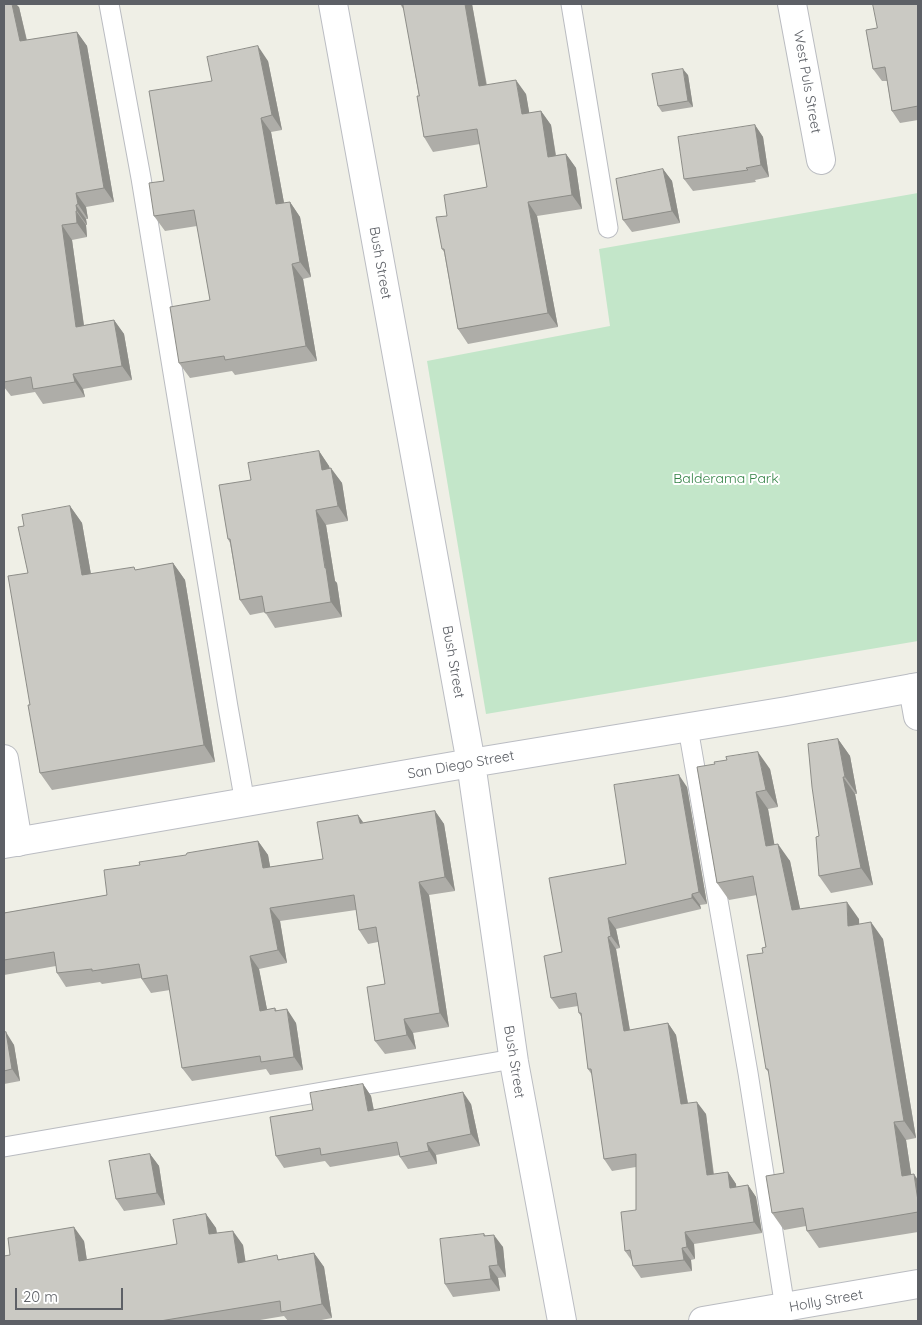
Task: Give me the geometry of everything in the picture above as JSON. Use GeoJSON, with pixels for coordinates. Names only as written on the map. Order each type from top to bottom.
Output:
{"type":"FeatureCollection","features":[{"type":"Feature","properties":{"kind":"main road","name":"Bush Street"},"geometry":{"type":"LineString","coordinates":[[333,4],[471,763],[513,1059],[562,1321]]}},
{"type":"Feature","properties":{"kind":"main road","name":"West Puls Street"},"geometry":{"type":"LineString","coordinates":[[792,4],[821,160]]}},
{"type":"Feature","properties":{"kind":"main road","name":"San Diego Street"},"geometry":{"type":"LineString","coordinates":[[11,843],[471,763],[787,711],[916,687]]}},
{"type":"Feature","properties":{"kind":"main road"},"geometry":{"type":"LineString","coordinates":[[916,687],[918,716]]}},
{"type":"Feature","properties":{"kind":"main road"},"geometry":{"type":"LineString","coordinates":[[4,759],[11,843]]}},
{"type":"Feature","properties":{"kind":"main road","name":"Holly Street"},"geometry":{"type":"LineString","coordinates":[[703,1321],[918,1284]]}},
{"type":"Feature","properties":{"kind":"lane"},"geometry":{"type":"LineString","coordinates":[[109,4],[141,178],[245,803]]}},
{"type":"Feature","properties":{"kind":"lane"},"geometry":{"type":"LineString","coordinates":[[571,4],[608,228]]}},
{"type":"Feature","properties":{"kind":"lane"},"geometry":{"type":"LineString","coordinates":[[688,728],[746,1063],[785,1308]]}},
{"type":"Feature","properties":{"kind":"lane"},"geometry":{"type":"LineString","coordinates":[[4,1147],[513,1059]]}},
{"type":"Feature","properties":{"kind":"green space","name":"Balderama Park"},"geometry":{"type":"Polygon","coordinates":[[[918,193],[918,641],[486,714],[427,361],[610,326],[599,249],[918,193]]]}},
{"type":"Feature","properties":{"kind":"building"},"geometry":{"type":"Polygon","coordinates":[[[4,4],[12,4],[20,41],[77,32],[104,188],[76,193],[78,204],[76,205],[77,223],[62,225],[76,327],[114,320],[122,366],[73,374],[75,382],[33,389],[31,377],[4,382],[4,4]]]}},
{"type":"Feature","properties":{"kind":"building"},"geometry":{"type":"Polygon","coordinates":[[[403,4],[465,4],[479,86],[516,80],[522,114],[541,111],[548,157],[566,154],[572,195],[528,202],[548,313],[458,329],[444,249],[442,249],[436,217],[447,216],[444,195],[487,187],[477,129],[424,137],[403,4]]]}},
{"type":"Feature","properties":{"kind":"building"},"geometry":{"type":"Polygon","coordinates":[[[873,4],[918,4],[918,106],[892,111],[885,67],[873,69],[866,30],[877,28],[873,4]]]}},
{"type":"Feature","properties":{"kind":"building"},"geometry":{"type":"Polygon","coordinates":[[[258,46],[272,115],[261,118],[276,204],[290,202],[300,262],[292,264],[306,346],[225,360],[224,356],[179,363],[170,307],[210,300],[194,210],[154,216],[149,183],[164,181],[149,91],[212,81],[207,57],[258,46]]]}},
{"type":"Feature","properties":{"kind":"building"},"geometry":{"type":"Polygon","coordinates":[[[683,69],[688,101],[658,106],[652,74],[683,69]]]}},
{"type":"Feature","properties":{"kind":"building"},"geometry":{"type":"Polygon","coordinates":[[[755,125],[761,165],[746,168],[748,170],[684,179],[678,137],[755,125]]]}},
{"type":"Feature","properties":{"kind":"building"},"geometry":{"type":"Polygon","coordinates":[[[663,169],[672,211],[623,220],[616,179],[663,169]]]}},
{"type":"Feature","properties":{"kind":"building"},"geometry":{"type":"Polygon","coordinates":[[[319,451],[322,470],[331,468],[338,506],[316,510],[331,602],[265,613],[262,596],[240,600],[219,485],[251,480],[248,463],[319,451]]]}},
{"type":"Feature","properties":{"kind":"building"},"geometry":{"type":"Polygon","coordinates":[[[70,506],[82,575],[134,567],[135,570],[173,563],[204,745],[40,773],[8,576],[28,573],[18,527],[24,526],[22,515],[70,506]]]}},
{"type":"Feature","properties":{"kind":"building"},"geometry":{"type":"Polygon","coordinates":[[[838,739],[845,777],[843,777],[861,868],[819,876],[816,837],[819,836],[808,744],[838,739]]]}},
{"type":"Feature","properties":{"kind":"building"},"geometry":{"type":"Polygon","coordinates":[[[758,752],[766,790],[756,792],[766,846],[778,844],[792,910],[847,902],[848,926],[871,922],[904,1121],[894,1122],[902,1176],[914,1174],[918,1212],[807,1231],[803,1208],[772,1213],[766,1176],[784,1173],[768,1069],[766,1069],[747,955],[763,953],[762,948],[766,947],[753,876],[717,883],[697,767],[727,760],[726,757],[758,752]]]}},
{"type":"Feature","properties":{"kind":"building"},"geometry":{"type":"Polygon","coordinates":[[[679,775],[699,892],[692,894],[692,898],[608,918],[611,936],[608,937],[624,1031],[668,1023],[681,1104],[697,1102],[707,1175],[728,1172],[730,1188],[748,1185],[754,1222],[685,1232],[687,1247],[682,1248],[684,1260],[633,1266],[630,1250],[625,1251],[621,1212],[636,1210],[636,1154],[604,1159],[591,1069],[588,1069],[581,1013],[579,1013],[576,993],[551,998],[544,956],[562,952],[549,878],[626,864],[614,785],[679,775]]]}},
{"type":"Feature","properties":{"kind":"building"},"geometry":{"type":"Polygon","coordinates":[[[435,811],[445,877],[419,882],[440,1013],[404,1019],[407,1035],[375,1041],[367,987],[385,984],[376,927],[359,930],[354,895],[270,908],[278,950],[250,956],[260,1011],[275,1008],[275,1011],[287,1009],[294,1057],[261,1062],[260,1056],[182,1068],[167,975],[142,979],[139,964],[92,971],[92,969],[57,973],[54,952],[4,960],[4,913],[107,895],[104,870],[140,865],[139,862],[258,841],[263,868],[323,859],[317,822],[358,815],[360,823],[435,811]]]}},
{"type":"Feature","properties":{"kind":"building"},"geometry":{"type":"Polygon","coordinates":[[[6,1032],[12,1069],[4,1071],[4,1033],[6,1032]]]}},
{"type":"Feature","properties":{"kind":"building"},"geometry":{"type":"Polygon","coordinates":[[[363,1084],[368,1111],[463,1092],[471,1134],[427,1143],[429,1151],[400,1157],[397,1142],[321,1155],[320,1148],[276,1156],[270,1117],[313,1110],[310,1093],[363,1084]]]}},
{"type":"Feature","properties":{"kind":"building"},"geometry":{"type":"Polygon","coordinates":[[[150,1154],[157,1193],[116,1199],[109,1161],[150,1154]]]}},
{"type":"Feature","properties":{"kind":"building"},"geometry":{"type":"Polygon","coordinates":[[[206,1214],[209,1234],[233,1231],[238,1263],[277,1255],[278,1260],[314,1253],[322,1304],[281,1312],[280,1301],[160,1321],[4,1321],[4,1256],[10,1255],[8,1238],[74,1227],[79,1261],[177,1244],[173,1220],[206,1214]]]}},
{"type":"Feature","properties":{"kind":"building"},"geometry":{"type":"Polygon","coordinates":[[[484,1234],[484,1236],[494,1235],[498,1265],[489,1266],[491,1279],[445,1284],[440,1239],[484,1234]]]}}]}
